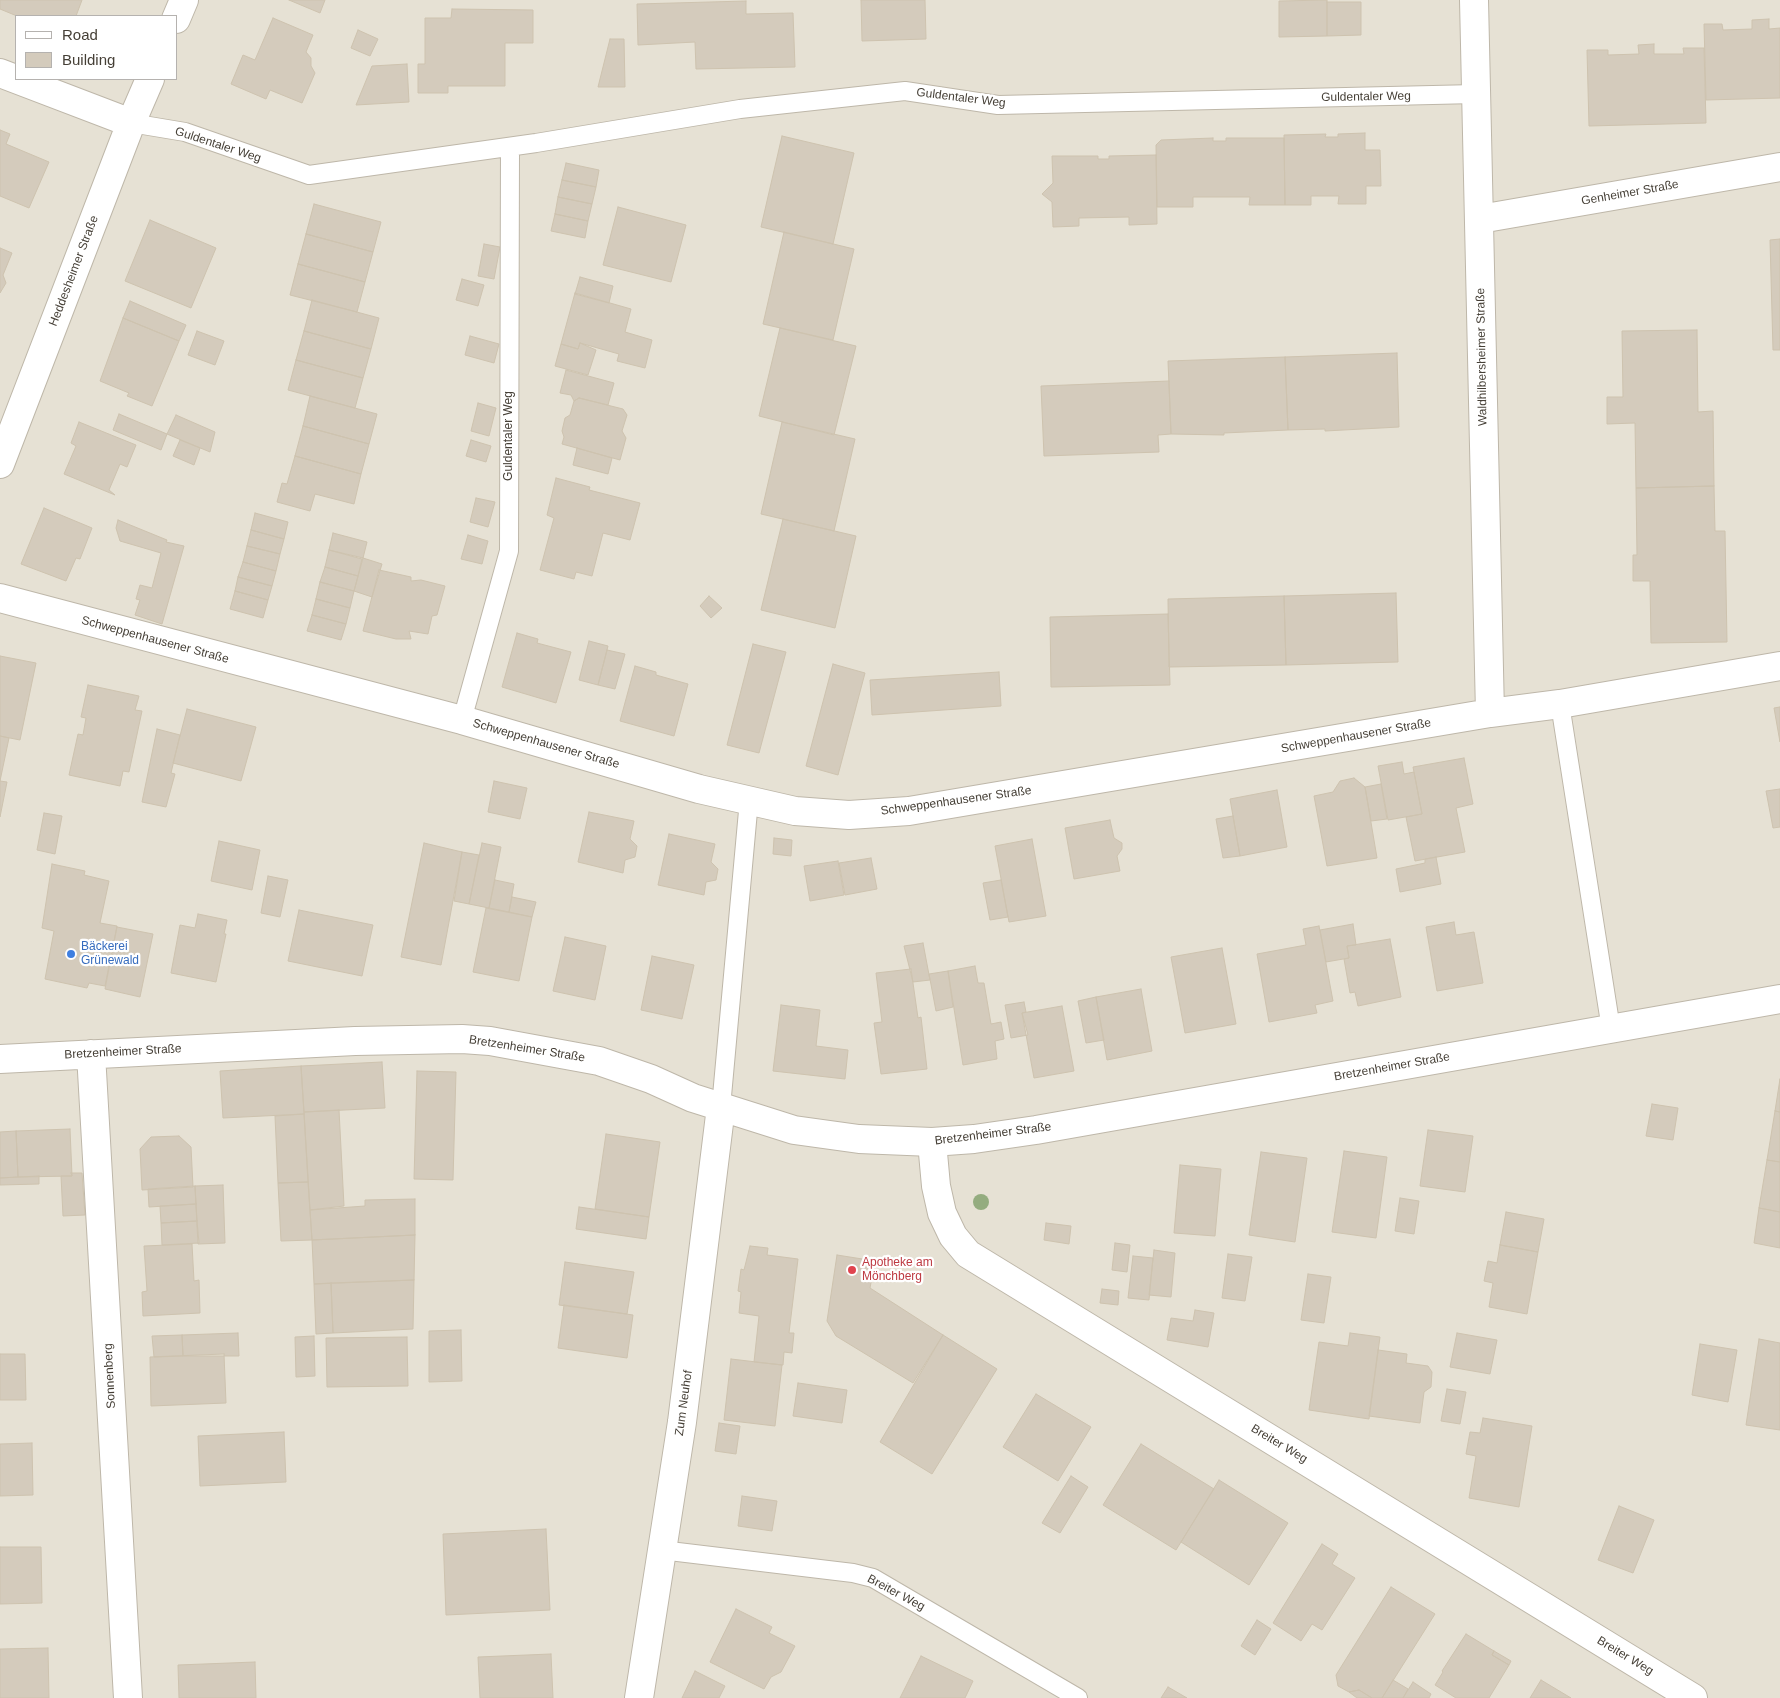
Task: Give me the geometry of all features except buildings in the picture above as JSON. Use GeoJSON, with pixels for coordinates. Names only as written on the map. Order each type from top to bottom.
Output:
{"type":"FeatureCollection","features":[{"type":"Feature","properties":{"kind":"street"},"geometry":{"type":"LineString","coordinates":[[178,15],[184,0]]}},
{"type":"Feature","properties":{"kind":"street","name":"Waldhilbersheimer Straße"},"geometry":{"type":"LineString","coordinates":[[1474,0],[1480,219],[1484,555],[1490,713]]}},
{"type":"Feature","properties":{"kind":"street"},"geometry":{"type":"LineString","coordinates":[[0,74],[15,80]]}},
{"type":"Feature","properties":{"kind":"street"},"geometry":{"type":"LineString","coordinates":[[16,80],[131,123]]}},
{"type":"Feature","properties":{"kind":"street","name":"Heddesheimer Straße"},"geometry":{"type":"LineString","coordinates":[[0,464],[131,123],[150,80]]}},
{"type":"Feature","properties":{"kind":"street","name":"Genheimer Straße"},"geometry":{"type":"LineString","coordinates":[[1480,219],[1780,167]]}},
{"type":"Feature","properties":{"kind":"street","name":"Schweppenhausener Straße"},"geometry":{"type":"LineString","coordinates":[[0,598],[462,720],[699,789],[795,811],[849,815],[909,811],[1780,666]]}},
{"type":"Feature","properties":{"kind":"street","name":"Bretzenheimer Straße"},"geometry":{"type":"LineString","coordinates":[[0,1059],[355,1041],[462,1039],[557,1052],[599,1061],[720,1107],[794,1130],[859,1139],[932,1142],[974,1139],[1036,1130],[1780,999]]}},
{"type":"Feature","properties":{"kind":"street","name":"Sonnenberg"},"geometry":{"type":"LineString","coordinates":[[91,1054],[128,1698]]}},
{"type":"Feature","properties":{"kind":"street","name":"Zum Neuhof"},"geometry":{"type":"LineString","coordinates":[[639,1698],[682,1422],[720,1107]]}},
{"type":"Feature","properties":{"kind":"street","name":"Breiter Weg"},"geometry":{"type":"LineString","coordinates":[[932,1142],[936,1186],[942,1213],[953,1236],[968,1254],[1693,1698]]}},
{"type":"Feature","properties":{"kind":"lane","name":"Guldentaler Weg"},"geometry":{"type":"LineString","coordinates":[[131,123],[185,132],[309,175],[510,147],[740,109],[905,91],[998,105],[1476,94]]}},
{"type":"Feature","properties":{"kind":"lane","name":"Guldentaler Weg"},"geometry":{"type":"LineString","coordinates":[[462,720],[509,551],[510,147]]}},
{"type":"Feature","properties":{"kind":"lane"},"geometry":{"type":"LineString","coordinates":[[1560,704],[1611,1029]]}},
{"type":"Feature","properties":{"kind":"lane"},"geometry":{"type":"LineString","coordinates":[[720,1107],[749,800]]}},
{"type":"Feature","properties":{"kind":"lane","name":"Breiter Weg"},"geometry":{"type":"LineString","coordinates":[[662,1550],[853,1573],[873,1578],[1078,1698]]}},
{"type":"Feature","properties":{"kind":"shaded area"},"geometry":{"type":"Polygon","coordinates":[[[0,0],[1780,0],[1780,1698],[0,1698],[0,0]]]}},
{"type":"Feature","properties":{"kind":"place","name":"Bäckerei Grünewald"},"geometry":{"type":"Point","coordinates":[71,954]}},
{"type":"Feature","properties":{"kind":"place","name":"Apotheke am Mönchberg"},"geometry":{"type":"Point","coordinates":[852,1270]}}]}
